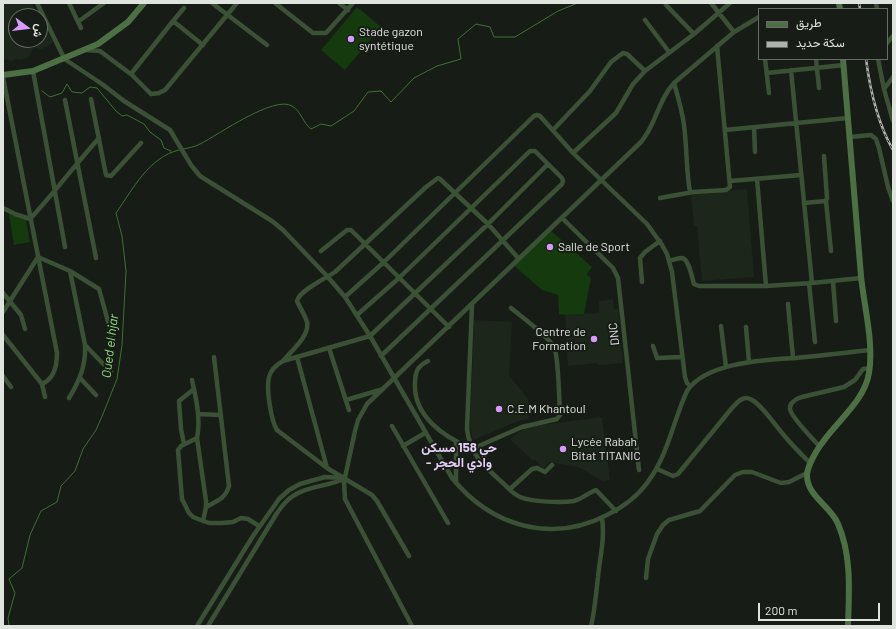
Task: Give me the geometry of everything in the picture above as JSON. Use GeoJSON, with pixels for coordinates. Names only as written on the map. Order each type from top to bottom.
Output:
{"type":"FeatureCollection","features":[{"type":"Feature","properties":{"kind":"main road"},"geometry":{"type":"LineString","coordinates":[[3,76],[33,70],[98,44],[128,22],[144,3]]}},
{"type":"Feature","properties":{"kind":"main road"},"geometry":{"type":"LineString","coordinates":[[844,62],[861,278],[870,350],[870,368],[866,384],[859,398],[819,446],[810,463],[807,473],[811,490],[835,517],[843,538],[849,577],[848,626]]}},
{"type":"Feature","properties":{"kind":"street"},"geometry":{"type":"LineString","coordinates":[[37,3],[63,58],[102,84],[124,101],[166,127],[172,132],[194,170],[200,176],[277,225],[327,276],[345,297],[357,315],[425,433],[456,483],[472,500],[507,520],[524,526],[543,529],[560,529],[587,524],[616,511],[640,492],[657,469],[678,412],[690,386],[699,379],[726,367],[749,362],[870,350]]}},
{"type":"Feature","properties":{"kind":"street"},"geometry":{"type":"LineString","coordinates":[[69,3],[81,28]]}},
{"type":"Feature","properties":{"kind":"street"},"geometry":{"type":"LineString","coordinates":[[78,21],[104,3]]}},
{"type":"Feature","properties":{"kind":"street"},"geometry":{"type":"LineString","coordinates":[[212,3],[267,45]]}},
{"type":"Feature","properties":{"kind":"street"},"geometry":{"type":"LineString","coordinates":[[86,50],[100,51],[131,74],[151,94],[159,93],[165,90],[237,3]]}},
{"type":"Feature","properties":{"kind":"street"},"geometry":{"type":"LineString","coordinates":[[275,3],[313,33],[326,33],[353,3]]}},
{"type":"Feature","properties":{"kind":"street"},"geometry":{"type":"LineString","coordinates":[[339,3],[348,10]]}},
{"type":"Feature","properties":{"kind":"street"},"geometry":{"type":"LineString","coordinates":[[711,3],[734,32]]}},
{"type":"Feature","properties":{"kind":"street"},"geometry":{"type":"LineString","coordinates":[[573,153],[616,113],[633,84],[645,71],[694,34],[730,3]]}},
{"type":"Feature","properties":{"kind":"street"},"geometry":{"type":"LineString","coordinates":[[666,5],[694,34]]}},
{"type":"Feature","properties":{"kind":"street"},"geometry":{"type":"LineString","coordinates":[[131,74],[184,8]]}},
{"type":"Feature","properties":{"kind":"street"},"geometry":{"type":"LineString","coordinates":[[412,626],[365,536],[349,509],[344,493],[345,478],[358,420],[367,404],[472,306],[646,137],[666,93],[674,83],[734,32],[758,18]]}},
{"type":"Feature","properties":{"kind":"street"},"geometry":{"type":"LineString","coordinates":[[645,20],[669,52]]}},
{"type":"Feature","properties":{"kind":"street"},"geometry":{"type":"LineString","coordinates":[[173,21],[203,45]]}},
{"type":"Feature","properties":{"kind":"street"},"geometry":{"type":"LineString","coordinates":[[660,198],[690,192],[728,189],[730,187],[717,46]]}},
{"type":"Feature","properties":{"kind":"street"},"geometry":{"type":"LineString","coordinates":[[553,130],[590,91],[611,62],[619,56],[624,53],[629,55],[645,71]]}},
{"type":"Feature","properties":{"kind":"street"},"geometry":{"type":"LineString","coordinates":[[765,60],[769,93]]}},
{"type":"Feature","properties":{"kind":"street"},"geometry":{"type":"LineString","coordinates":[[816,60],[819,88]]}},
{"type":"Feature","properties":{"kind":"street"},"geometry":{"type":"LineString","coordinates":[[878,60],[884,89],[893,118]]}},
{"type":"Feature","properties":{"kind":"street"},"geometry":{"type":"LineString","coordinates":[[767,73],[816,68],[844,62]]}},
{"type":"Feature","properties":{"kind":"street"},"geometry":{"type":"LineString","coordinates":[[33,70],[65,247]]}},
{"type":"Feature","properties":{"kind":"street"},"geometry":{"type":"LineString","coordinates":[[791,70],[804,203],[815,342]]}},
{"type":"Feature","properties":{"kind":"street"},"geometry":{"type":"LineString","coordinates":[[3,76],[57,360],[52,376],[49,380],[42,384]]}},
{"type":"Feature","properties":{"kind":"street"},"geometry":{"type":"LineString","coordinates":[[884,89],[893,77]]}},
{"type":"Feature","properties":{"kind":"street"},"geometry":{"type":"LineString","coordinates":[[674,83],[680,103],[684,125],[686,171],[690,192]]}},
{"type":"Feature","properties":{"kind":"street"},"geometry":{"type":"LineString","coordinates":[[91,99],[106,175],[110,176],[140,143]]}},
{"type":"Feature","properties":{"kind":"street"},"geometry":{"type":"LineString","coordinates":[[65,100],[96,258]]}},
{"type":"Feature","properties":{"kind":"street"},"geometry":{"type":"LineString","coordinates":[[345,297],[384,262],[535,115],[540,116],[573,153],[647,224],[660,241],[669,260],[672,272],[685,377],[690,386]]}},
{"type":"Feature","properties":{"kind":"street"},"geometry":{"type":"LineString","coordinates":[[725,130],[848,118]]}},
{"type":"Feature","properties":{"kind":"street"},"geometry":{"type":"LineString","coordinates":[[754,127],[756,152]]}},
{"type":"Feature","properties":{"kind":"street"},"geometry":{"type":"LineString","coordinates":[[850,137],[871,136],[876,139],[880,148],[888,187],[893,201]]}},
{"type":"Feature","properties":{"kind":"street"},"geometry":{"type":"LineString","coordinates":[[30,219],[99,138]]}},
{"type":"Feature","properties":{"kind":"street"},"geometry":{"type":"LineString","coordinates":[[357,315],[399,278],[530,151],[535,151],[562,178],[563,183],[381,356]]}},
{"type":"Feature","properties":{"kind":"street"},"geometry":{"type":"LineString","coordinates":[[824,156],[826,201],[831,251]]}},
{"type":"Feature","properties":{"kind":"street"},"geometry":{"type":"LineString","coordinates":[[283,361],[370,336],[488,224],[548,164]]}},
{"type":"Feature","properties":{"kind":"street"},"geometry":{"type":"LineString","coordinates":[[730,181],[801,175]]}},
{"type":"Feature","properties":{"kind":"street"},"geometry":{"type":"LineString","coordinates":[[409,556],[370,493],[327,468],[282,434],[275,426],[268,384],[269,378],[274,368],[283,361],[307,330],[307,322],[298,303],[298,298],[322,279],[335,272],[426,187],[436,179],[440,178],[488,224],[519,259]]}},
{"type":"Feature","properties":{"kind":"street"},"geometry":{"type":"LineString","coordinates":[[757,179],[766,286]]}},
{"type":"Feature","properties":{"kind":"street"},"geometry":{"type":"LineString","coordinates":[[804,203],[826,201]]}},
{"type":"Feature","properties":{"kind":"street"},"geometry":{"type":"LineString","coordinates":[[3,208],[30,219]]}},
{"type":"Feature","properties":{"kind":"street","name":"DNC"},"geometry":{"type":"LineString","coordinates":[[562,218],[613,268],[618,278],[639,470]]}},
{"type":"Feature","properties":{"kind":"street"},"geometry":{"type":"LineString","coordinates":[[321,251],[349,230],[366,244],[449,327]]}},
{"type":"Feature","properties":{"kind":"street"},"geometry":{"type":"LineString","coordinates":[[642,282],[640,258],[645,252],[660,241]]}},
{"type":"Feature","properties":{"kind":"street"},"geometry":{"type":"LineString","coordinates":[[38,257],[70,271],[99,289],[112,336]]}},
{"type":"Feature","properties":{"kind":"street"},"geometry":{"type":"LineString","coordinates":[[3,312],[38,257]]}},
{"type":"Feature","properties":{"kind":"street"},"geometry":{"type":"LineString","coordinates":[[669,260],[682,258],[685,260],[694,284],[699,286],[766,286],[861,278]]}},
{"type":"Feature","properties":{"kind":"street"},"geometry":{"type":"LineString","coordinates":[[69,398],[80,378],[85,362],[85,344],[70,271]]}},
{"type":"Feature","properties":{"kind":"street"},"geometry":{"type":"LineString","coordinates":[[833,281],[836,321]]}},
{"type":"Feature","properties":{"kind":"street"},"geometry":{"type":"LineString","coordinates":[[3,293],[21,315],[25,328]]}},
{"type":"Feature","properties":{"kind":"street"},"geometry":{"type":"LineString","coordinates":[[788,304],[793,358]]}},
{"type":"Feature","properties":{"kind":"street"},"geometry":{"type":"LineString","coordinates":[[472,306],[467,424],[468,435],[477,459],[517,495],[526,499],[575,501],[596,490],[616,511]]}},
{"type":"Feature","properties":{"kind":"street"},"geometry":{"type":"LineString","coordinates":[[472,449],[522,427],[555,421],[560,417],[554,349],[550,342],[511,308]]}},
{"type":"Feature","properties":{"kind":"street"},"geometry":{"type":"LineString","coordinates":[[721,326],[726,367]]}},
{"type":"Feature","properties":{"kind":"street"},"geometry":{"type":"LineString","coordinates":[[746,327],[749,362]]}},
{"type":"Feature","properties":{"kind":"street"},"geometry":{"type":"LineString","coordinates":[[3,335],[42,384],[45,397]]}},
{"type":"Feature","properties":{"kind":"street"},"geometry":{"type":"LineString","coordinates":[[85,344],[111,372]]}},
{"type":"Feature","properties":{"kind":"street"},"geometry":{"type":"LineString","coordinates":[[653,346],[656,358],[682,357]]}},
{"type":"Feature","properties":{"kind":"street"},"geometry":{"type":"LineString","coordinates":[[329,348],[349,410]]}},
{"type":"Feature","properties":{"kind":"street"},"geometry":{"type":"LineString","coordinates":[[206,507],[225,496],[228,492],[229,486],[214,357]]}},
{"type":"Feature","properties":{"kind":"street"},"geometry":{"type":"LineString","coordinates":[[297,357],[327,468]]}},
{"type":"Feature","properties":{"kind":"street"},"geometry":{"type":"LineString","coordinates":[[428,361],[418,367],[415,373],[414,390],[417,401],[429,421],[437,428],[456,441],[472,449]]}},
{"type":"Feature","properties":{"kind":"street"},"geometry":{"type":"LineString","coordinates":[[819,446],[795,418],[790,410],[790,406],[796,399],[802,396],[848,385],[855,380],[863,369],[870,368]]}},
{"type":"Feature","properties":{"kind":"street"},"geometry":{"type":"LineString","coordinates":[[3,376],[12,387]]}},
{"type":"Feature","properties":{"kind":"street"},"geometry":{"type":"LineString","coordinates":[[80,378],[96,395]]}},
{"type":"Feature","properties":{"kind":"street"},"geometry":{"type":"LineString","coordinates":[[192,380],[198,414],[197,438],[203,473],[206,507],[203,521]]}},
{"type":"Feature","properties":{"kind":"street"},"geometry":{"type":"LineString","coordinates":[[184,444],[180,421],[179,401],[194,388]]}},
{"type":"Feature","properties":{"kind":"street"},"geometry":{"type":"LineString","coordinates":[[346,400],[382,389]]}},
{"type":"Feature","properties":{"kind":"street"},"geometry":{"type":"LineString","coordinates":[[657,469],[672,476],[678,474],[732,408],[741,399],[745,398],[751,399],[759,406],[810,463]]}},
{"type":"Feature","properties":{"kind":"street"},"geometry":{"type":"LineString","coordinates":[[198,414],[221,415]]}},
{"type":"Feature","properties":{"kind":"street"},"geometry":{"type":"LineString","coordinates":[[392,426],[448,523]]}},
{"type":"Feature","properties":{"kind":"street"},"geometry":{"type":"LineString","coordinates":[[403,446],[425,433]]}},
{"type":"Feature","properties":{"kind":"street"},"geometry":{"type":"LineString","coordinates":[[197,438],[181,446],[178,454],[182,499],[189,513],[193,517],[209,523],[233,522],[241,518],[251,520],[259,526]]}},
{"type":"Feature","properties":{"kind":"street"},"geometry":{"type":"LineString","coordinates":[[456,441],[456,483]]}},
{"type":"Feature","properties":{"kind":"street"},"geometry":{"type":"LineString","coordinates":[[510,489],[532,469],[537,468],[545,472],[552,465]]}},
{"type":"Feature","properties":{"kind":"street"},"geometry":{"type":"LineString","coordinates":[[646,578],[648,559],[663,525],[669,520],[700,511],[735,475],[743,472],[752,472],[781,483],[789,482],[807,473]]}},
{"type":"Feature","properties":{"kind":"street"},"geometry":{"type":"LineString","coordinates":[[197,626],[259,526],[279,500],[289,490],[300,484],[325,477],[345,478]]}},
{"type":"Feature","properties":{"kind":"street"},"geometry":{"type":"LineString","coordinates":[[201,618],[208,625],[277,513],[289,499],[304,490],[338,482],[345,478]]}},
{"type":"Feature","properties":{"kind":"street"},"geometry":{"type":"LineString","coordinates":[[591,626],[604,536],[602,518]]}},
{"type":"Feature","properties":{"kind":"shaded area"},"geometry":{"type":"Polygon","coordinates":[[[3,3],[32,3],[35,8],[8,8],[8,48],[34,48],[31,51],[32,52],[29,57],[20,60],[15,59],[10,62],[9,60],[4,59],[3,3]]]}},
{"type":"Feature","properties":{"kind":"shaded area"},"geometry":{"type":"Polygon","coordinates":[[[48,34],[53,43],[48,46],[48,34]]]}},
{"type":"Feature","properties":{"kind":"shaded area"},"geometry":{"type":"Polygon","coordinates":[[[747,189],[754,277],[702,281],[697,226],[694,226],[691,193],[747,189]]]}},
{"type":"Feature","properties":{"kind":"shaded area","name":"Centre de Formation"},"geometry":{"type":"Polygon","coordinates":[[[613,299],[614,309],[618,309],[623,363],[597,365],[597,363],[568,366],[565,315],[599,313],[599,301],[613,299]]]}},
{"type":"Feature","properties":{"kind":"shaded area","name":"C.E.M Khantoul"},"geometry":{"type":"Polygon","coordinates":[[[474,320],[512,322],[509,375],[528,399],[529,419],[518,421],[473,440],[470,427],[474,320]]]}},
{"type":"Feature","properties":{"kind":"shaded area","name":"Lycée Rabah Bitat TITANIC"},"geometry":{"type":"Polygon","coordinates":[[[602,417],[610,480],[603,481],[578,467],[549,462],[543,468],[535,460],[533,461],[510,439],[526,427],[602,417]]]}},
{"type":"Feature","properties":{"kind":"green space","name":"Stade gazon syntétique"},"geometry":{"type":"Polygon","coordinates":[[[357,7],[381,27],[345,70],[321,50],[357,7]]]}},
{"type":"Feature","properties":{"kind":"green space"},"geometry":{"type":"Polygon","coordinates":[[[9,214],[26,220],[30,242],[14,245],[9,214]]]}},
{"type":"Feature","properties":{"kind":"green space","name":"Salle de Sport"},"geometry":{"type":"Polygon","coordinates":[[[550,230],[592,267],[587,274],[591,278],[584,314],[559,314],[558,295],[542,290],[513,265],[550,230]]]}},
{"type":"Feature","properties":{"kind":"waterway"},"geometry":{"type":"LineString","coordinates":[[183,149],[198,145],[260,111],[284,104],[295,108],[311,129],[321,124],[331,126],[354,111],[368,92],[381,91],[391,102],[414,78],[437,66],[461,59],[458,39],[476,24],[490,27],[494,37],[515,37],[558,11],[578,3]]}},
{"type":"Feature","properties":{"kind":"waterway"},"geometry":{"type":"LineString","coordinates":[[42,91],[50,97],[62,93],[67,84],[72,92],[82,93],[90,87],[97,88],[116,111],[122,116],[127,115],[144,124],[150,132],[161,140],[164,148],[171,151]]}},
{"type":"Feature","properties":{"kind":"waterway","name":"Oued el hjar"},"geometry":{"type":"LineString","coordinates":[[9,626],[8,618],[15,593],[9,579],[22,568],[30,535],[41,511],[57,502],[61,486],[75,471],[83,449],[96,430],[117,379],[122,345],[126,271],[122,236],[116,213],[135,184],[150,167],[159,159],[179,150]]}},
{"type":"Feature","properties":{"kind":"railway"},"geometry":{"type":"LineString","coordinates":[[859,3],[860,8]]}},
{"type":"Feature","properties":{"kind":"railway"},"geometry":{"type":"LineString","coordinates":[[866,60],[878,117],[893,150]]}},
{"type":"Feature","properties":{"kind":"place","name":"Stade gazon syntétique"},"geometry":{"type":"Point","coordinates":[351,39]}},
{"type":"Feature","properties":{"kind":"place","name":"Salle de Sport"},"geometry":{"type":"Point","coordinates":[550,247]}},
{"type":"Feature","properties":{"kind":"place","name":"Centre de Formation"},"geometry":{"type":"Point","coordinates":[594,339]}},
{"type":"Feature","properties":{"kind":"place","name":"C.E.M Khantoul"},"geometry":{"type":"Point","coordinates":[499,409]}},
{"type":"Feature","properties":{"kind":"place","name":"Lycée Rabah Bitat TITANIC"},"geometry":{"type":"Point","coordinates":[563,449]}},
{"type":"Feature","properties":{"kind":"district","name":"حي 158 مسكن - وادي الحجر"},"geometry":{"type":"Point","coordinates":[459,456]}}]}
